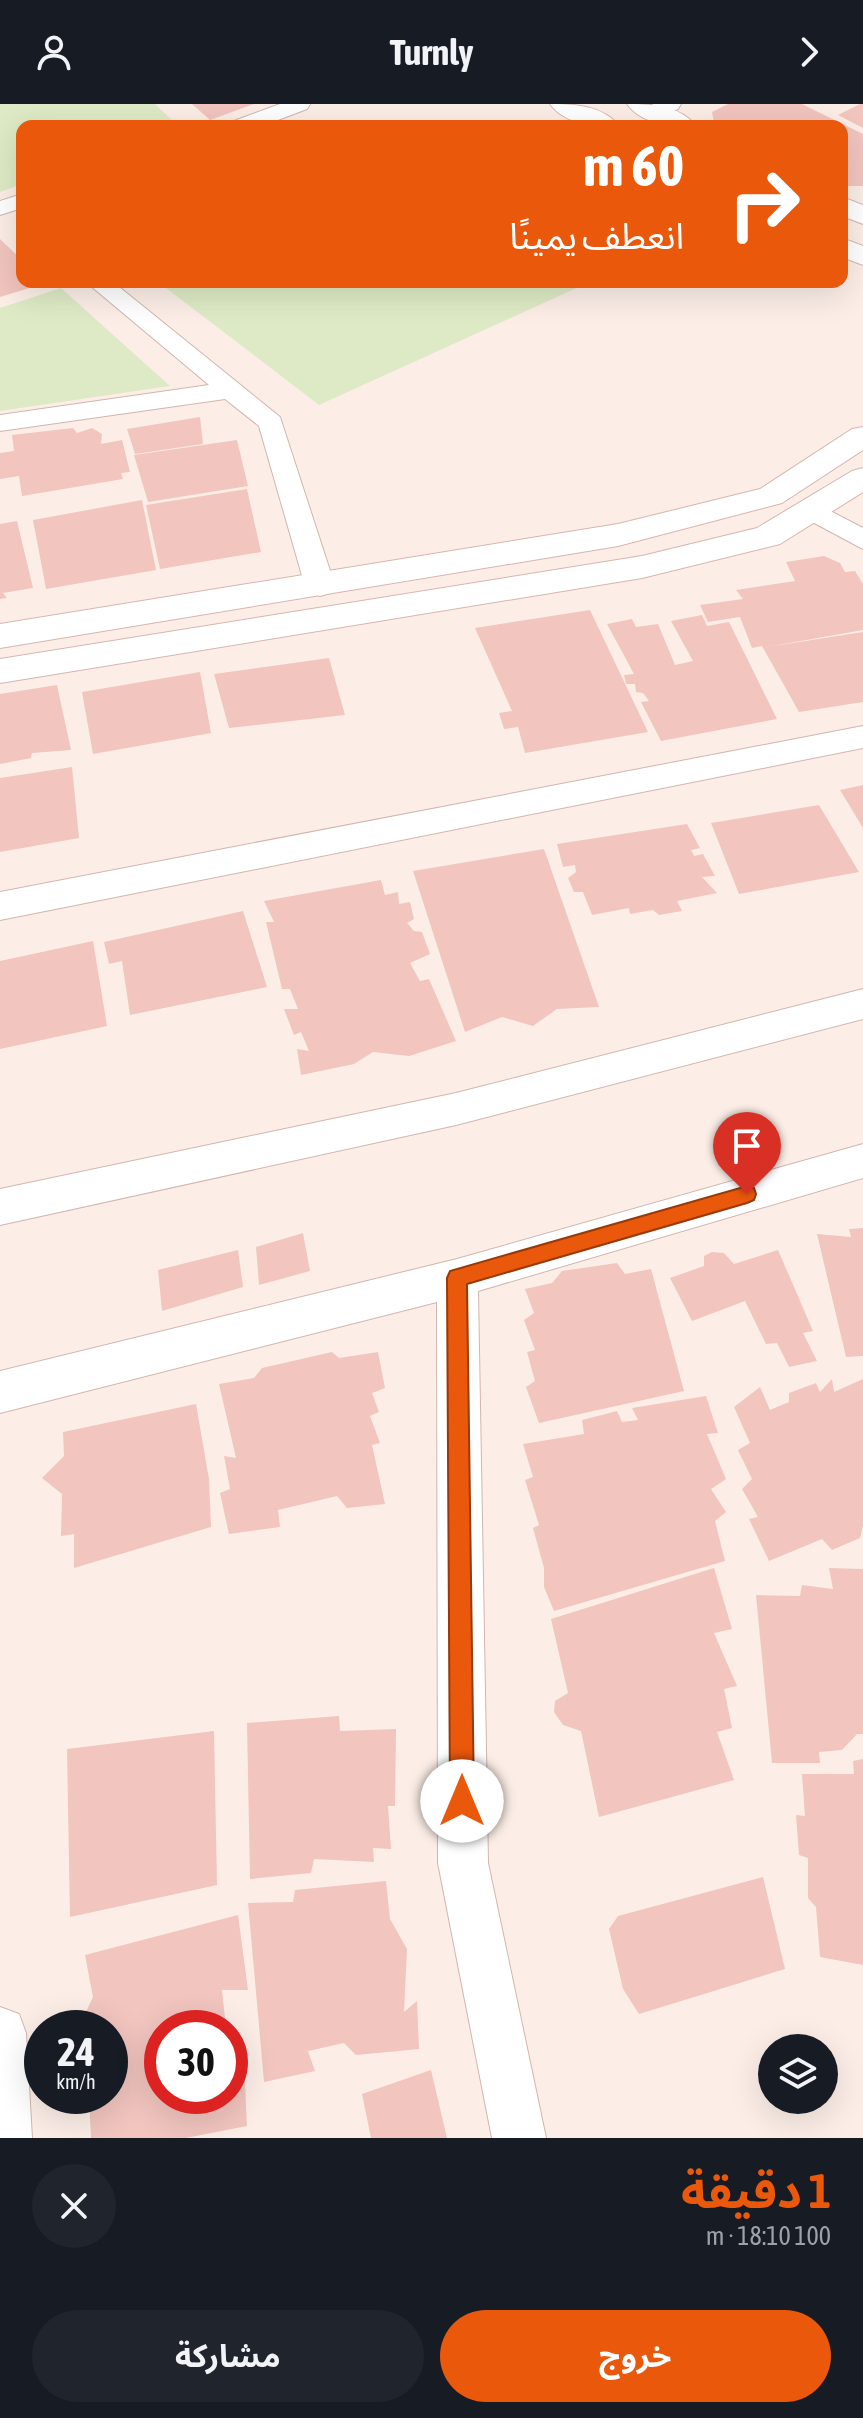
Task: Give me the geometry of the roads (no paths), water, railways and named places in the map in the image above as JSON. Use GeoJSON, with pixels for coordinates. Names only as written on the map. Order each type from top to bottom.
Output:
{"type":"FeatureCollection","features":[{"type":"Feature","properties":{"kind":"street"},"geometry":{"type":"LineString","coordinates":[[258,120],[299,104]]}},
{"type":"Feature","properties":{"kind":"street"},"geometry":{"type":"LineString","coordinates":[[562,104],[594,120]]}},
{"type":"Feature","properties":{"kind":"street"},"geometry":{"type":"LineString","coordinates":[[655,107],[674,120]]}},
{"type":"Feature","properties":{"kind":"street"},"geometry":{"type":"LineString","coordinates":[[105,288],[271,423],[320,586]]}},
{"type":"Feature","properties":{"kind":"street"},"geometry":{"type":"LineString","coordinates":[[0,423],[230,390]]}},
{"type":"Feature","properties":{"kind":"street"},"geometry":{"type":"LineString","coordinates":[[0,636],[618,535],[771,496],[863,436]]}},
{"type":"Feature","properties":{"kind":"street"},"geometry":{"type":"LineString","coordinates":[[0,671],[642,567],[768,536],[863,478]]}},
{"type":"Feature","properties":{"kind":"street"},"geometry":{"type":"LineString","coordinates":[[813,511],[863,540]]}},
{"type":"Feature","properties":{"kind":"street"},"geometry":{"type":"LineString","coordinates":[[0,906],[863,737]]}},
{"type":"Feature","properties":{"kind":"street"},"geometry":{"type":"LineString","coordinates":[[0,1207],[456,1109],[863,1004]]}},
{"type":"Feature","properties":{"kind":"street"},"geometry":{"type":"LineString","coordinates":[[0,1392],[457,1278],[863,1161]]}},
{"type":"Feature","properties":{"kind":"street"},"geometry":{"type":"LineString","coordinates":[[457,1278],[463,1863],[519,2138]]}},
{"type":"Feature","properties":{"kind":"street"},"geometry":{"type":"LineString","coordinates":[[0,2033],[5,2138]]}}]}
